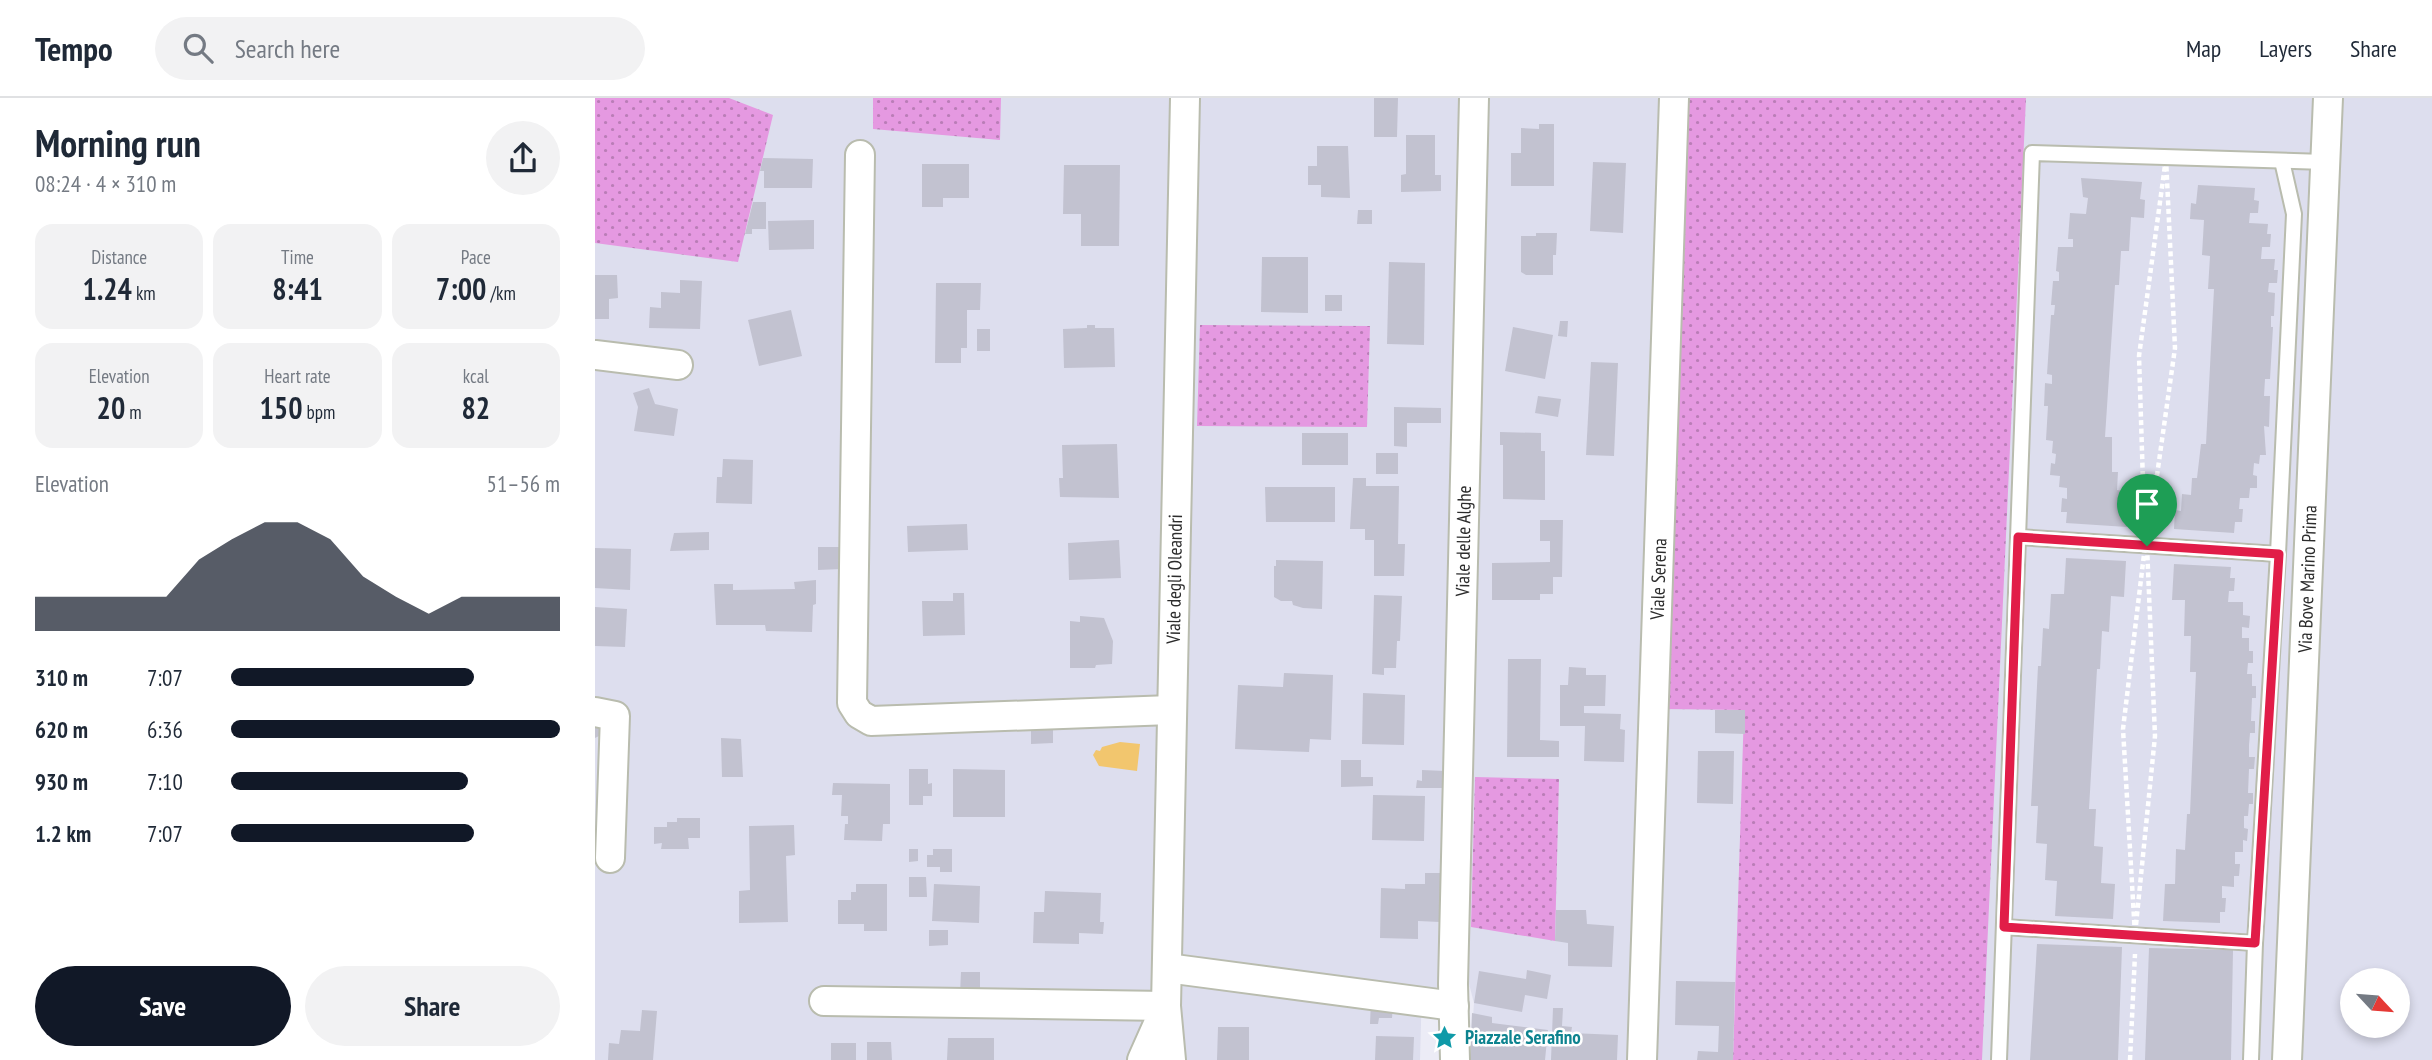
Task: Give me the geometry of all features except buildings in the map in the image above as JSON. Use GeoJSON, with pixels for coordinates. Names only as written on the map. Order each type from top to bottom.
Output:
{"type":"FeatureCollection","features":[{"type":"Feature","properties":{"kind":"street","name":"Viale degli Oleandri"},"geometry":{"type":"LineString","coordinates":[[1171,1060],[1166,1006],[1185,98]]}},
{"type":"Feature","properties":{"kind":"street","name":"Viale delle Alghe"},"geometry":{"type":"LineString","coordinates":[[1455,1060],[1454,995],[1474,98]]}},
{"type":"Feature","properties":{"kind":"street","name":"Viale Serena"},"geometry":{"type":"LineString","coordinates":[[1642,1060],[1674,98]]}},
{"type":"Feature","properties":{"kind":"street","name":"Via Bove Marino Prima"},"geometry":{"type":"LineString","coordinates":[[2287,1060],[2328,98]]}},
{"type":"Feature","properties":{"kind":"street"},"geometry":{"type":"LineString","coordinates":[[860,155],[852,703],[859,714],[871,721],[1171,710]]}},
{"type":"Feature","properties":{"kind":"street"},"geometry":{"type":"LineString","coordinates":[[595,355],[678,365]]}},
{"type":"Feature","properties":{"kind":"street"},"geometry":{"type":"LineString","coordinates":[[595,712],[615,716],[610,858]]}},
{"type":"Feature","properties":{"kind":"street"},"geometry":{"type":"LineString","coordinates":[[1167,968],[1454,995]]}},
{"type":"Feature","properties":{"kind":"street"},"geometry":{"type":"LineString","coordinates":[[824,1001],[1166,1006],[1142,1060]]}},
{"type":"Feature","properties":{"kind":"lane"},"geometry":{"type":"LineString","coordinates":[[1999,1060],[2032,153],[2325,162]]}},
{"type":"Feature","properties":{"kind":"lane"},"geometry":{"type":"LineString","coordinates":[[2251,1060],[2255,943],[2279,554],[2294,214],[2282,161]]}},
{"type":"Feature","properties":{"kind":"lane"},"geometry":{"type":"LineString","coordinates":[[2018,537],[2279,554]]}},
{"type":"Feature","properties":{"kind":"lane"},"geometry":{"type":"LineString","coordinates":[[2004,927],[2255,943]]}},
{"type":"Feature","properties":{"kind":"path"},"geometry":{"type":"LineString","coordinates":[[2130,1060],[2135,935],[2155,736],[2139,356],[2166,158]]}},
{"type":"Feature","properties":{"kind":"path"},"geometry":{"type":"LineString","coordinates":[[2135,935],[2123,729],[2175,348],[2166,158]]}},
{"type":"Feature","properties":{"kind":"shaded area"},"geometry":{"type":"Polygon","coordinates":[[[595,98],[729,98],[773,115],[738,262],[595,243],[595,98]]]}},
{"type":"Feature","properties":{"kind":"shaded area"},"geometry":{"type":"Polygon","coordinates":[[[873,98],[1001,98],[1000,140],[873,129],[873,98]]]}},
{"type":"Feature","properties":{"kind":"shaded area"},"geometry":{"type":"Polygon","coordinates":[[[1684,98],[2026,98],[1982,1060],[1733,1060],[1744,710],[1663,709],[1684,98]]]}},
{"type":"Feature","properties":{"kind":"shaded area"},"geometry":{"type":"Polygon","coordinates":[[[1200,325],[1370,326],[1367,427],[1197,426],[1200,325]]]}},
{"type":"Feature","properties":{"kind":"shaded area"},"geometry":{"type":"Polygon","coordinates":[[[1120,742],[1140,744],[1137,771],[1099,766],[1093,755],[1096,750],[1100,751],[1102,747],[1120,742]]]}},
{"type":"Feature","properties":{"kind":"shaded area"},"geometry":{"type":"Polygon","coordinates":[[[1475,777],[1559,779],[1555,941],[1471,927],[1475,777]]]}},
{"type":"Feature","properties":{"kind":"shaded area","name":"Piazzale Serafino"},"geometry":{"type":"Polygon","coordinates":[[[1443,983],[1469,984],[1474,1003],[1470,1060],[1420,1060],[1422,987],[1436,988],[1443,983]]]}},
{"type":"Feature","properties":{"kind":"place","name":"Piazzale Serafino"},"geometry":{"type":"Point","coordinates":[1445,1037]}},
{"type":"Feature","properties":{"kind":"route"},"geometry":{"type":"LineString","coordinates":[[2018,537],[2147,546],[2279,554],[2255,943],[2004,927],[2018,537]]}}]}
